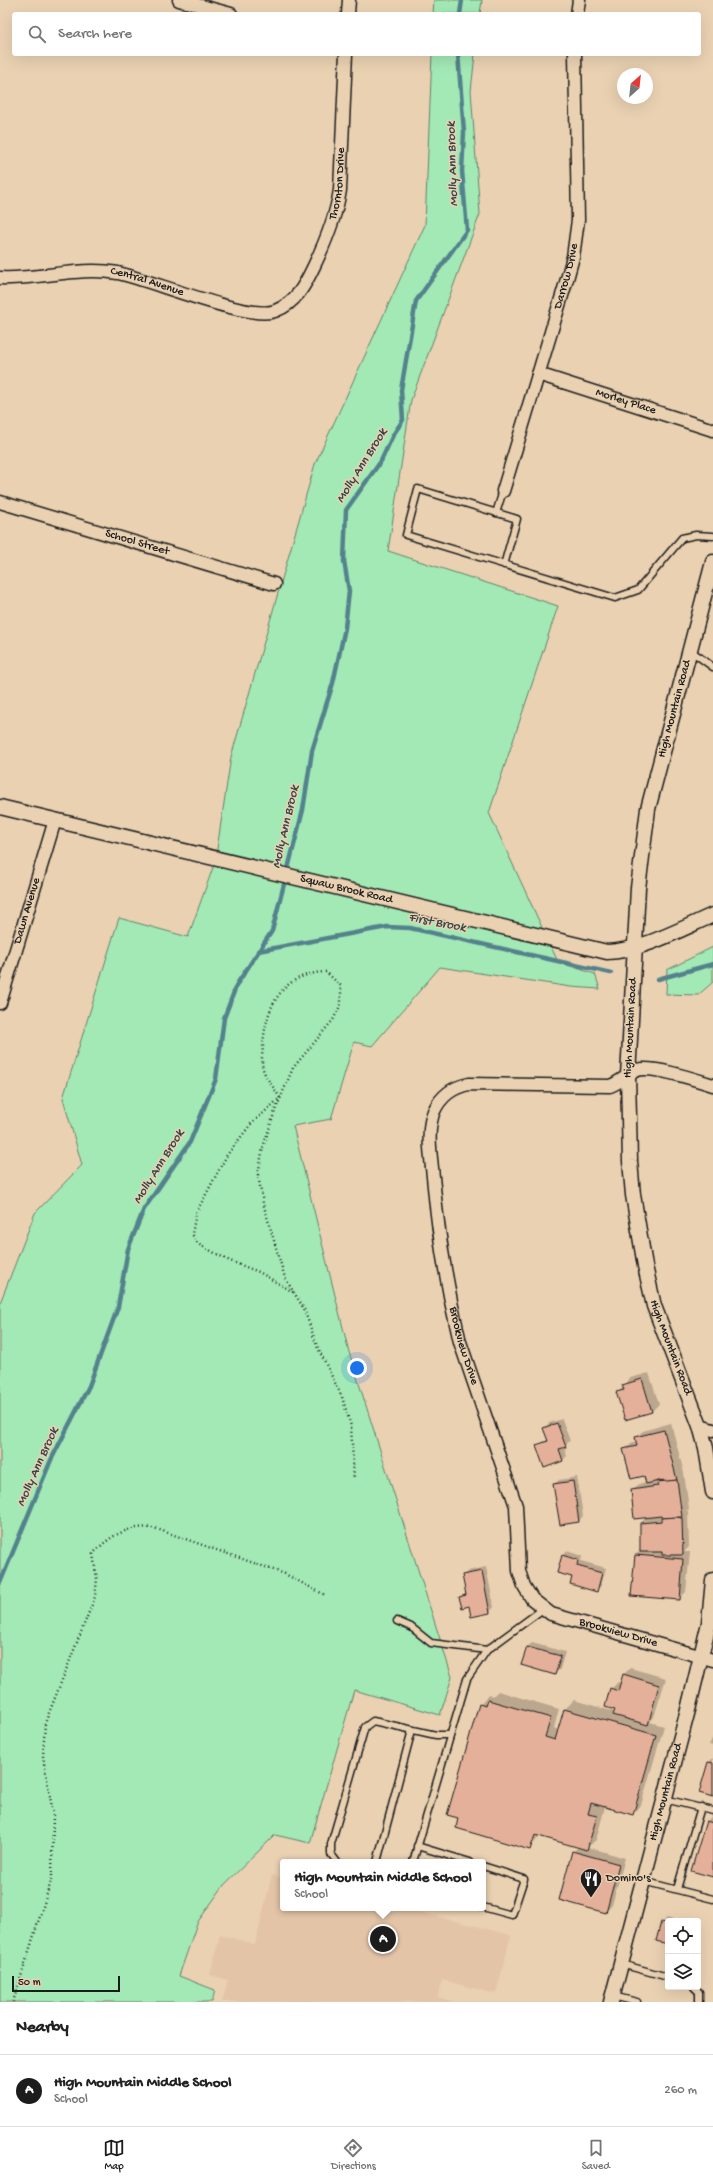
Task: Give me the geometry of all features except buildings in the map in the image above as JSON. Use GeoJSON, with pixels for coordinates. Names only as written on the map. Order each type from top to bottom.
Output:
{"type":"FeatureCollection","features":[{"type":"Feature","properties":{"kind":"street"},"geometry":{"type":"LineString","coordinates":[[179,0],[224,12]]}},
{"type":"Feature","properties":{"kind":"street"},"geometry":{"type":"LineString","coordinates":[[348,12],[349,0]]}},
{"type":"Feature","properties":{"kind":"street"},"geometry":{"type":"LineString","coordinates":[[577,12],[579,0]]}},
{"type":"Feature","properties":{"kind":"street","name":"Thornton Drive"},"geometry":{"type":"LineString","coordinates":[[290,302],[302,292],[327,241],[337,208],[346,56]]}},
{"type":"Feature","properties":{"kind":"street","name":"Darrow Drive"},"geometry":{"type":"LineString","coordinates":[[503,491],[567,279],[576,240],[578,220],[575,56]]}},
{"type":"Feature","properties":{"kind":"street","name":"Central Avenue"},"geometry":{"type":"LineString","coordinates":[[0,278],[35,277],[80,271],[117,273],[239,309],[263,314],[275,311],[290,302]]}},
{"type":"Feature","properties":{"kind":"street","name":"Morley Place"},"geometry":{"type":"LineString","coordinates":[[538,374],[713,430]]}},
{"type":"Feature","properties":{"kind":"street","name":"School Street"},"geometry":{"type":"LineString","coordinates":[[0,502],[274,584]]}},
{"type":"Feature","properties":{"kind":"street","name":"High Mountain Road"},"geometry":{"type":"LineString","coordinates":[[713,562],[691,651],[648,809],[638,888],[628,1076],[630,1161],[636,1214],[645,1266],[654,1306],[706,1428],[713,1492]]}},
{"type":"Feature","properties":{"kind":"street","name":"Squaw Brook Road"},"geometry":{"type":"LineString","coordinates":[[0,807],[607,952],[620,952],[635,948],[713,916]]}},
{"type":"Feature","properties":{"kind":"street","name":"Dawn Avenue"},"geometry":{"type":"LineString","coordinates":[[0,1004],[55,820]]}},
{"type":"Feature","properties":{"kind":"street","name":"Brookview Drive"},"geometry":{"type":"LineString","coordinates":[[707,1658],[551,1614],[543,1609],[528,1593],[519,1571],[516,1506],[460,1342],[454,1318],[437,1220],[430,1142],[431,1122],[441,1100],[449,1092],[459,1086],[469,1084],[610,1086],[619,1083],[635,1071],[643,1068],[682,1075],[713,1085]]}},
{"type":"Feature","properties":{"kind":"street","name":"High Mountain Road"},"geometry":{"type":"LineString","coordinates":[[612,1999],[665,1799],[707,1658],[713,1580]]}},
{"type":"Feature","properties":{"kind":"lane"},"geometry":{"type":"LineString","coordinates":[[504,565],[517,519],[418,489],[406,535],[504,565],[616,598],[638,590],[682,538],[696,535],[713,536]]}},
{"type":"Feature","properties":{"kind":"lane"},"geometry":{"type":"LineString","coordinates":[[496,513],[503,491]]}},
{"type":"Feature","properties":{"kind":"lane"},"geometry":{"type":"LineString","coordinates":[[691,651],[713,667]]}},
{"type":"Feature","properties":{"kind":"lane"},"geometry":{"type":"LineString","coordinates":[[414,1859],[448,1735],[466,1679],[487,1650],[543,1609]]}},
{"type":"Feature","properties":{"kind":"lane"},"geometry":{"type":"LineString","coordinates":[[397,1621],[411,1627],[431,1643],[487,1650]]}},
{"type":"Feature","properties":{"kind":"lane"},"geometry":{"type":"LineString","coordinates":[[335,1859],[331,1854],[331,1844],[365,1727],[373,1721],[436,1735],[448,1735]]}},
{"type":"Feature","properties":{"kind":"lane"},"geometry":{"type":"LineString","coordinates":[[378,1859],[412,1730]]}},
{"type":"Feature","properties":{"kind":"lane"},"geometry":{"type":"LineString","coordinates":[[665,1799],[713,1811]]}},
{"type":"Feature","properties":{"kind":"lane"},"geometry":{"type":"LineString","coordinates":[[676,1889],[701,1807]]}},
{"type":"Feature","properties":{"kind":"lane"},"geometry":{"type":"LineString","coordinates":[[417,1846],[460,1859]]}},
{"type":"Feature","properties":{"kind":"lane"},"geometry":{"type":"LineString","coordinates":[[486,1867],[524,1879],[512,1915],[486,1908]]}},
{"type":"Feature","properties":{"kind":"lane"},"geometry":{"type":"LineString","coordinates":[[643,1881],[713,1899]]}},
{"type":"Feature","properties":{"kind":"lane"},"geometry":{"type":"LineString","coordinates":[[621,1964],[665,1976]]}},
{"type":"Feature","properties":{"kind":"lane"},"geometry":{"type":"LineString","coordinates":[[697,1990],[701,1998],[699,2002]]}},
{"type":"Feature","properties":{"kind":"lane"},"geometry":{"type":"LineString","coordinates":[[612,1999],[637,2002]]}},
{"type":"Feature","properties":{"kind":"path"},"geometry":{"type":"LineString","coordinates":[[280,1098],[263,1071],[264,1035],[270,1008],[278,995],[292,981],[310,972],[326,972],[341,986],[341,1004],[333,1020],[293,1068],[280,1098],[263,1147],[258,1176],[263,1203],[285,1278],[304,1309],[316,1346],[342,1397],[350,1426],[354,1479]]}},
{"type":"Feature","properties":{"kind":"path"},"geometry":{"type":"LineString","coordinates":[[280,1098],[251,1124],[227,1155],[196,1213],[192,1234],[198,1244],[230,1261],[259,1272],[293,1292]]}},
{"type":"Feature","properties":{"kind":"path"},"geometry":{"type":"LineString","coordinates":[[13,2002],[52,1878],[53,1814],[43,1756],[45,1723],[95,1597],[97,1579],[93,1554],[102,1543],[126,1531],[144,1526],[157,1528],[285,1574],[325,1595]]}},
{"type":"Feature","properties":{"kind":"shaded area"},"geometry":{"type":"Polygon","coordinates":[[[272,1875],[280,1877],[280,1911],[415,1911],[511,1935],[496,1994],[442,1980],[438,1997],[455,2002],[222,2002],[228,1980],[210,1975],[220,1935],[255,1944],[272,1875]]]}},
{"type":"Feature","properties":{"kind":"green space"},"geometry":{"type":"Polygon","coordinates":[[[434,0],[482,0],[480,12],[433,12],[434,0]]]}},
{"type":"Feature","properties":{"kind":"green space"},"geometry":{"type":"Polygon","coordinates":[[[432,56],[475,56],[471,91],[480,214],[411,400],[388,551],[558,606],[489,813],[558,962],[595,974],[600,989],[571,987],[440,967],[372,1046],[354,1042],[331,1119],[293,1126],[349,1352],[452,1677],[440,1715],[354,1690],[310,1843],[275,1835],[224,1885],[197,1923],[179,1976],[215,1990],[212,2002],[0,2002],[0,1303],[35,1213],[82,1165],[63,1098],[119,918],[188,937],[215,862],[231,757],[315,464],[425,225],[432,56]]]}},
{"type":"Feature","properties":{"kind":"green space"},"geometry":{"type":"Polygon","coordinates":[[[713,947],[713,982],[698,995],[666,994],[667,970],[713,947]]]}},
{"type":"Feature","properties":{"kind":"waterway","name":"Molly Ann Brook"},"geometry":{"type":"LineString","coordinates":[[460,12],[462,0]]}},
{"type":"Feature","properties":{"kind":"waterway","name":"Molly Ann Brook"},"geometry":{"type":"LineString","coordinates":[[0,1583],[51,1460],[89,1386],[118,1307],[128,1249],[144,1209],[190,1142],[216,1079],[224,1018],[237,984],[272,931],[303,810],[312,751],[333,683],[345,628],[349,591],[344,561],[346,510],[381,461],[393,435],[403,420],[401,390],[416,301],[467,230],[462,171],[464,132],[458,56]]}},
{"type":"Feature","properties":{"kind":"waterway","name":"First Brook"},"geometry":{"type":"LineString","coordinates":[[258,951],[387,927],[410,928],[611,973]]}},
{"type":"Feature","properties":{"kind":"waterway","name":"First Brook"},"geometry":{"type":"LineString","coordinates":[[658,979],[713,964]]}},
{"type":"Feature","properties":{"kind":"place","name":"Domino's"},"geometry":{"type":"Point","coordinates":[591,1898]}},
{"type":"Feature","properties":{"kind":"place","name":"High Mountain Middle School"},"geometry":{"type":"Point","coordinates":[383,1939]}}]}
